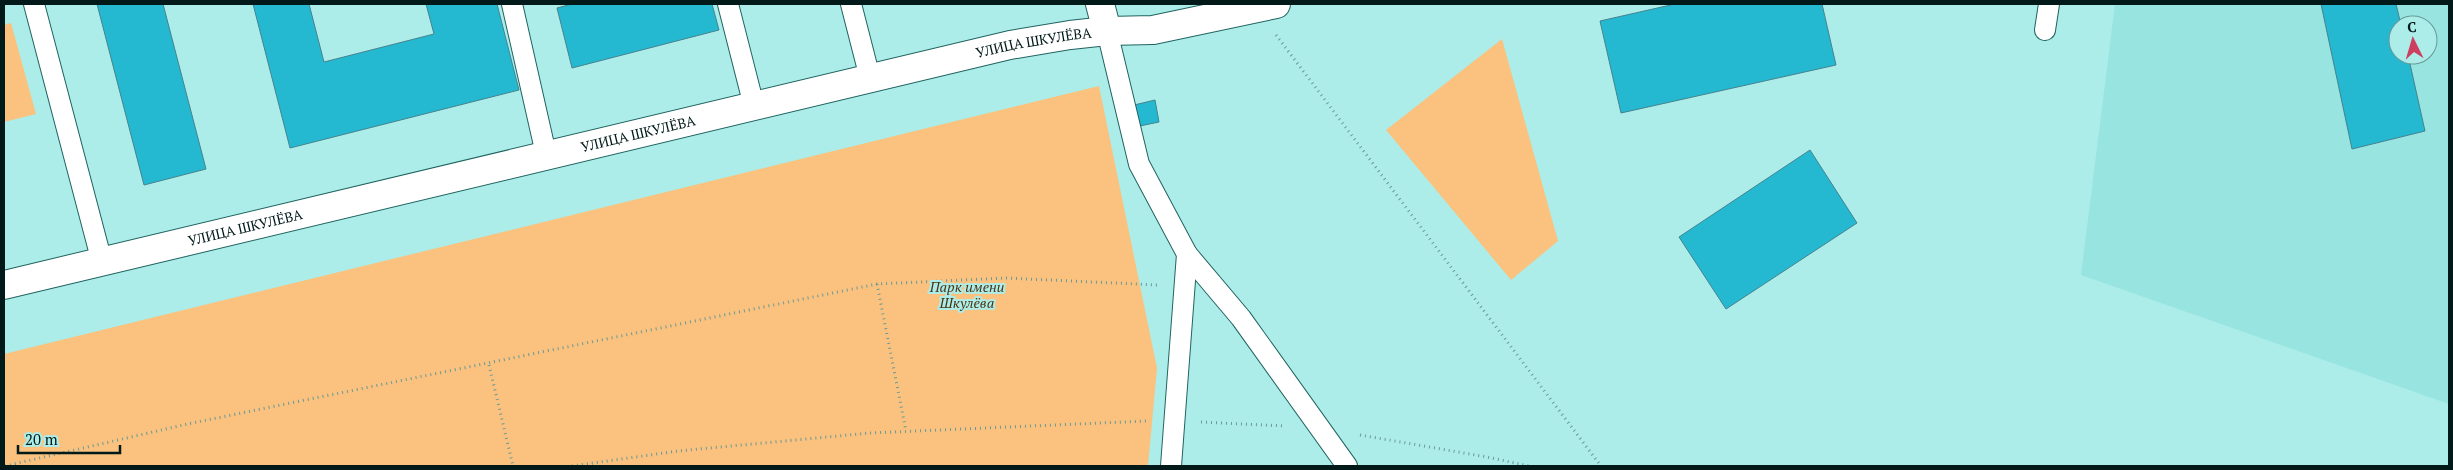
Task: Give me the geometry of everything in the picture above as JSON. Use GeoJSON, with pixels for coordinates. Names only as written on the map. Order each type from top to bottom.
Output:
{"type":"FeatureCollection","features":[{"type":"Feature","properties":{"kind":"street"},"geometry":{"type":"LineString","coordinates":[[1100,4],[1107,31]]}},
{"type":"Feature","properties":{"kind":"street","name":"УЛИЦА ШКУЛЁВА"},"geometry":{"type":"LineString","coordinates":[[4,285],[546,154],[1010,45],[1107,31],[1153,30],[1265,6]]}},
{"type":"Feature","properties":{"kind":"lane"},"geometry":{"type":"LineString","coordinates":[[34,4],[102,262]]}},
{"type":"Feature","properties":{"kind":"lane"},"geometry":{"type":"LineString","coordinates":[[512,4],[546,154]]}},
{"type":"Feature","properties":{"kind":"lane"},"geometry":{"type":"LineString","coordinates":[[728,4],[754,106]]}},
{"type":"Feature","properties":{"kind":"lane"},"geometry":{"type":"LineString","coordinates":[[851,4],[870,78]]}},
{"type":"Feature","properties":{"kind":"lane"},"geometry":{"type":"LineString","coordinates":[[2045,30],[2049,4]]}},
{"type":"Feature","properties":{"kind":"lane"},"geometry":{"type":"LineString","coordinates":[[1107,31],[1139,164],[1187,254],[1241,318],[1347,466]]}},
{"type":"Feature","properties":{"kind":"lane"},"geometry":{"type":"LineString","coordinates":[[1171,466],[1187,254]]}},
{"type":"Feature","properties":{"kind":"path"},"geometry":{"type":"LineString","coordinates":[[1265,6],[1274,33],[1601,466]]}},
{"type":"Feature","properties":{"kind":"path"},"geometry":{"type":"LineString","coordinates":[[5,466],[192,423],[877,284],[1006,278],[1184,286]]}},
{"type":"Feature","properties":{"kind":"path"},"geometry":{"type":"LineString","coordinates":[[877,284],[906,431]]}},
{"type":"Feature","properties":{"kind":"path"},"geometry":{"type":"LineString","coordinates":[[489,364],[513,466]]}},
{"type":"Feature","properties":{"kind":"path"},"geometry":{"type":"LineString","coordinates":[[572,466],[688,450],[906,431],[1175,420]]}},
{"type":"Feature","properties":{"kind":"shaded area"},"geometry":{"type":"Polygon","coordinates":[[[2115,4],[2449,4],[2449,404],[2081,275],[2115,4]]]}},
{"type":"Feature","properties":{"kind":"green space"},"geometry":{"type":"Polygon","coordinates":[[[11,23],[36,114],[4,122],[4,25],[11,23]]]}},
{"type":"Feature","properties":{"kind":"green space"},"geometry":{"type":"Polygon","coordinates":[[[1502,39],[1558,241],[1511,280],[1386,130],[1502,39]]]}},
{"type":"Feature","properties":{"kind":"green space","name":"Парк имени Шкулёва"},"geometry":{"type":"Polygon","coordinates":[[[1099,86],[1157,368],[1148,466],[4,466],[4,354],[1099,86]]]}},
{"type":"Feature","properties":{"kind":"building"},"geometry":{"type":"Polygon","coordinates":[[[97,4],[163,4],[206,169],[144,185],[97,4]]]}},
{"type":"Feature","properties":{"kind":"building"},"geometry":{"type":"Polygon","coordinates":[[[253,4],[309,4],[324,62],[434,34],[426,4],[497,4],[519,90],[290,148],[253,4]]]}},
{"type":"Feature","properties":{"kind":"building"},"geometry":{"type":"Polygon","coordinates":[[[572,4],[712,4],[719,30],[572,68],[557,8],[572,4]]]}},
{"type":"Feature","properties":{"kind":"building"},"geometry":{"type":"Polygon","coordinates":[[[1675,4],[1822,4],[1836,65],[1621,113],[1600,21],[1675,4]]]}},
{"type":"Feature","properties":{"kind":"building"},"geometry":{"type":"Polygon","coordinates":[[[2321,4],[2396,4],[2399,15],[2388,15],[2388,65],[2410,65],[2425,131],[2352,149],[2321,4]]]}},
{"type":"Feature","properties":{"kind":"building"},"geometry":{"type":"Polygon","coordinates":[[[1155,100],[1159,122],[1135,127],[1130,106],[1155,100]]]}},
{"type":"Feature","properties":{"kind":"building"},"geometry":{"type":"Polygon","coordinates":[[[1810,150],[1857,223],[1726,309],[1679,237],[1810,150]]]}}]}
